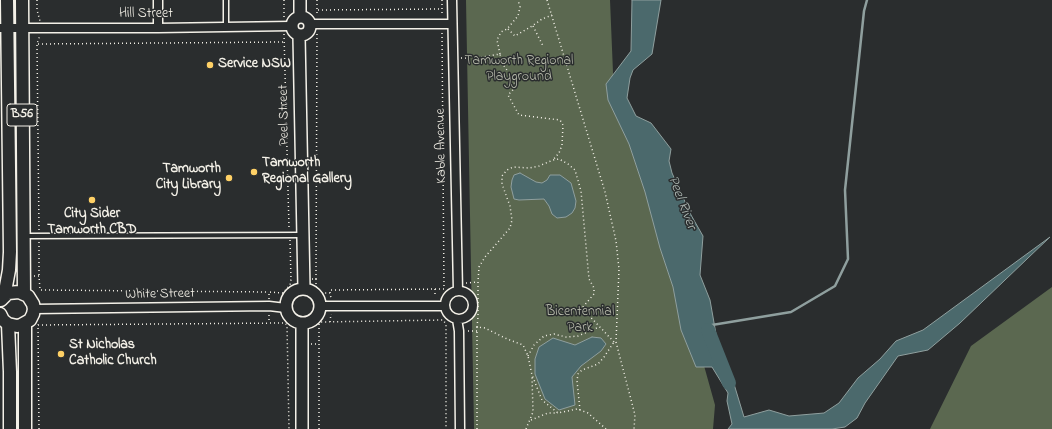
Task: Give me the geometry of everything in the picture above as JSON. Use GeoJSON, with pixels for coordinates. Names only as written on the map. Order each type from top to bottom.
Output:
{"type":"FeatureCollection","features":[{"type":"Feature","properties":{"kind":"main road","name":"B56"},"geometry":{"type":"LineString","coordinates":[[2,300],[9,270],[10,252],[4,28],[7,0]]}},
{"type":"Feature","properties":{"kind":"main road","name":"B56"},"geometry":{"type":"LineString","coordinates":[[2,300],[13,292],[24,293],[22,0]]}},
{"type":"Feature","properties":{"kind":"main road"},"geometry":{"type":"LineString","coordinates":[[300,0],[300,17]]}},
{"type":"Feature","properties":{"kind":"main road"},"geometry":{"type":"LineString","coordinates":[[300,17],[314,24],[305,35],[299,36],[288,26],[300,17]]}},
{"type":"Feature","properties":{"kind":"main road","name":"Peel Street"},"geometry":{"type":"LineString","coordinates":[[299,36],[304,289]]}},
{"type":"Feature","properties":{"kind":"main road"},"geometry":{"type":"LineString","coordinates":[[304,289],[314,294],[318,299],[320,306],[316,317],[307,323],[302,324],[291,318],[286,308],[288,298],[292,293],[304,289]]}},
{"type":"Feature","properties":{"kind":"main road"},"geometry":{"type":"LineString","coordinates":[[0,314],[3,320],[8,324],[16,326],[25,324],[30,320],[34,308],[31,300],[24,293]]}},
{"type":"Feature","properties":{"kind":"main road"},"geometry":{"type":"LineString","coordinates":[[8,324],[10,429]]}},
{"type":"Feature","properties":{"kind":"main road"},"geometry":{"type":"LineString","coordinates":[[25,324],[25,429]]}},
{"type":"Feature","properties":{"kind":"main road"},"geometry":{"type":"LineString","coordinates":[[302,324],[302,429]]}},
{"type":"Feature","properties":{"kind":"street"},"geometry":{"type":"LineString","coordinates":[[158,0],[158,28]]}},
{"type":"Feature","properties":{"kind":"street","name":"Kable Avenue"},"geometry":{"type":"LineString","coordinates":[[452,0],[458,292]]}},
{"type":"Feature","properties":{"kind":"street"},"geometry":{"type":"LineString","coordinates":[[314,24],[452,24]]}},
{"type":"Feature","properties":{"kind":"street","name":"Hill Street"},"geometry":{"type":"LineString","coordinates":[[4,28],[288,26]]}},
{"type":"Feature","properties":{"kind":"street"},"geometry":{"type":"LineString","coordinates":[[458,292],[466,294],[470,297],[473,306],[469,314],[462,319],[457,319],[449,315],[445,306],[445,302],[450,295],[458,292]]}},
{"type":"Feature","properties":{"kind":"street","name":"White Street"},"geometry":{"type":"LineString","coordinates":[[34,308],[261,306],[286,308]]}},
{"type":"Feature","properties":{"kind":"street"},"geometry":{"type":"LineString","coordinates":[[320,306],[445,306]]}},
{"type":"Feature","properties":{"kind":"street"},"geometry":{"type":"LineString","coordinates":[[457,319],[459,331],[460,429]]}},
{"type":"Feature","properties":{"kind":"lane"},"geometry":{"type":"LineString","coordinates":[[226,0],[226,27]]}},
{"type":"Feature","properties":{"kind":"lane"},"geometry":{"type":"LineString","coordinates":[[23,236],[302,235]]}},
{"type":"Feature","properties":{"kind":"path"},"geometry":{"type":"LineString","coordinates":[[37,0],[37,10],[40,18],[40,37],[37,44],[40,290],[268,292],[284,292],[292,280],[284,42],[288,26],[284,0]]}},
{"type":"Feature","properties":{"kind":"path"},"geometry":{"type":"LineString","coordinates":[[317,0],[317,10],[314,24],[316,287],[321,292],[330,293]]}},
{"type":"Feature","properties":{"kind":"path"},"geometry":{"type":"LineString","coordinates":[[330,293],[330,290],[444,290],[442,0]]}},
{"type":"Feature","properties":{"kind":"path"},"geometry":{"type":"LineString","coordinates":[[518,0],[520,7],[518,16],[507,29],[501,32],[497,40],[502,63],[514,80],[515,86],[508,95],[518,115],[560,120],[563,125],[562,145],[553,160]]}},
{"type":"Feature","properties":{"kind":"path"},"geometry":{"type":"LineString","coordinates":[[547,0],[605,192],[616,241],[619,269],[615,342],[635,415],[634,429]]}},
{"type":"Feature","properties":{"kind":"path"},"geometry":{"type":"LineString","coordinates":[[317,10],[442,9]]}},
{"type":"Feature","properties":{"kind":"path"},"geometry":{"type":"LineString","coordinates":[[507,29],[515,36],[542,18],[552,15]]}},
{"type":"Feature","properties":{"kind":"path"},"geometry":{"type":"LineString","coordinates":[[532,26],[543,46]]}},
{"type":"Feature","properties":{"kind":"path"},"geometry":{"type":"LineString","coordinates":[[37,44],[284,42]]}},
{"type":"Feature","properties":{"kind":"path"},"geometry":{"type":"LineString","coordinates":[[453,57],[477,58],[500,54]]}},
{"type":"Feature","properties":{"kind":"path"},"geometry":{"type":"LineString","coordinates":[[477,429],[477,327],[479,267],[485,257],[510,228],[512,220],[510,206],[502,184],[502,176],[507,170],[513,167],[529,168],[539,166],[559,159],[575,170],[579,180],[589,279],[594,288],[594,294],[582,308],[615,342]]}},
{"type":"Feature","properties":{"kind":"path"},"geometry":{"type":"LineString","coordinates":[[24,276],[39,276]]}},
{"type":"Feature","properties":{"kind":"path"},"geometry":{"type":"LineString","coordinates":[[310,279],[316,279]]}},
{"type":"Feature","properties":{"kind":"path"},"geometry":{"type":"LineString","coordinates":[[434,290],[434,295]]}},
{"type":"Feature","properties":{"kind":"path"},"geometry":{"type":"LineString","coordinates":[[71,291],[71,296]]}},
{"type":"Feature","properties":{"kind":"path"},"geometry":{"type":"LineString","coordinates":[[268,292],[269,299]]}},
{"type":"Feature","properties":{"kind":"path"},"geometry":{"type":"LineString","coordinates":[[330,293],[331,298]]}},
{"type":"Feature","properties":{"kind":"path"},"geometry":{"type":"LineString","coordinates":[[269,312],[269,323]]}},
{"type":"Feature","properties":{"kind":"path"},"geometry":{"type":"LineString","coordinates":[[330,314],[330,322]]}},
{"type":"Feature","properties":{"kind":"path"},"geometry":{"type":"LineString","coordinates":[[435,316],[435,321]]}},
{"type":"Feature","properties":{"kind":"path"},"geometry":{"type":"LineString","coordinates":[[319,429],[320,322],[443,320],[446,324],[446,429]]}},
{"type":"Feature","properties":{"kind":"path"},"geometry":{"type":"LineString","coordinates":[[39,429],[38,325],[284,323],[287,325],[289,429]]}},
{"type":"Feature","properties":{"kind":"path"},"geometry":{"type":"LineString","coordinates":[[528,356],[534,345],[544,336],[554,334],[566,337],[578,336],[599,326]]}},
{"type":"Feature","properties":{"kind":"path"},"geometry":{"type":"LineString","coordinates":[[477,327],[485,328],[523,345],[528,356],[532,375],[534,403],[533,412],[526,429]]}},
{"type":"Feature","properties":{"kind":"path"},"geometry":{"type":"LineString","coordinates":[[446,331],[451,331]]}},
{"type":"Feature","properties":{"kind":"path"},"geometry":{"type":"LineString","coordinates":[[467,331],[477,331]]}},
{"type":"Feature","properties":{"kind":"path"},"geometry":{"type":"LineString","coordinates":[[580,410],[577,381],[578,374],[582,370],[598,364],[615,342]]}},
{"type":"Feature","properties":{"kind":"path"},"geometry":{"type":"LineString","coordinates":[[310,344],[319,344]]}},
{"type":"Feature","properties":{"kind":"path"},"geometry":{"type":"LineString","coordinates":[[532,375],[542,400],[558,412]]}},
{"type":"Feature","properties":{"kind":"path"},"geometry":{"type":"LineString","coordinates":[[530,420],[548,413],[577,409],[588,413],[606,429]]}},
{"type":"Feature","properties":{"kind":"green space","name":"Bicentennial Park"},"geometry":{"type":"Polygon","coordinates":[[[466,0],[610,0],[614,97],[642,144],[715,405],[713,429],[474,429],[466,0]]]}},
{"type":"Feature","properties":{"kind":"green space"},"geometry":{"type":"Polygon","coordinates":[[[1052,287],[1052,429],[930,429],[971,346],[1052,287]]]}},
{"type":"Feature","properties":{"kind":"water"},"geometry":{"type":"Polygon","coordinates":[[[632,0],[661,0],[652,54],[633,70],[630,78],[627,98],[636,116],[651,123],[671,149],[669,161],[672,173],[691,215],[703,236],[700,275],[710,300],[716,334],[714,361],[724,367],[734,384],[744,417],[769,410],[789,416],[824,413],[839,403],[858,378],[880,359],[896,341],[923,330],[1050,237],[960,323],[928,350],[898,356],[865,403],[857,418],[845,427],[832,429],[728,429],[732,424],[727,401],[728,393],[712,367],[696,367],[681,330],[673,287],[660,248],[645,192],[629,144],[608,100],[606,84],[631,51],[632,0]]]}},
{"type":"Feature","properties":{"kind":"water"},"geometry":{"type":"Polygon","coordinates":[[[520,173],[536,182],[542,183],[547,180],[550,175],[560,175],[571,183],[576,201],[575,208],[572,213],[566,217],[557,218],[552,214],[544,199],[514,199],[511,187],[512,180],[514,175],[520,173]]]}},
{"type":"Feature","properties":{"kind":"water"},"geometry":{"type":"Polygon","coordinates":[[[592,337],[601,338],[606,344],[601,351],[581,366],[572,377],[575,405],[559,410],[545,399],[535,374],[535,359],[539,347],[553,338],[575,345],[592,337]]]}},
{"type":"Feature","properties":{"kind":"waterway"},"geometry":{"type":"LineString","coordinates":[[712,325],[791,312],[835,286],[848,259],[845,190],[864,11],[867,0]]}},
{"type":"Feature","properties":{"kind":"waterway","name":"Peel River"},"geometry":{"type":"LineString","coordinates":[[708,330],[729,383]]}},
{"type":"Feature","properties":{"kind":"place","name":"Service NSW"},"geometry":{"type":"Point","coordinates":[210,65]}},
{"type":"Feature","properties":{"kind":"place","name":"Tamworth Regional Gallery"},"geometry":{"type":"Point","coordinates":[254,172]}},
{"type":"Feature","properties":{"kind":"place","name":"Tamworth City Library"},"geometry":{"type":"Point","coordinates":[229,178]}},
{"type":"Feature","properties":{"kind":"place","name":"City Sider Tamworth CBD"},"geometry":{"type":"Point","coordinates":[92,200]}},
{"type":"Feature","properties":{"kind":"place","name":"St Nicholas Catholic Church"},"geometry":{"type":"Point","coordinates":[61,354]}},
{"type":"Feature","properties":{"kind":"park label","name":"Tamworth Regional Playground"},"geometry":{"type":"Point","coordinates":[519,70]}}]}
